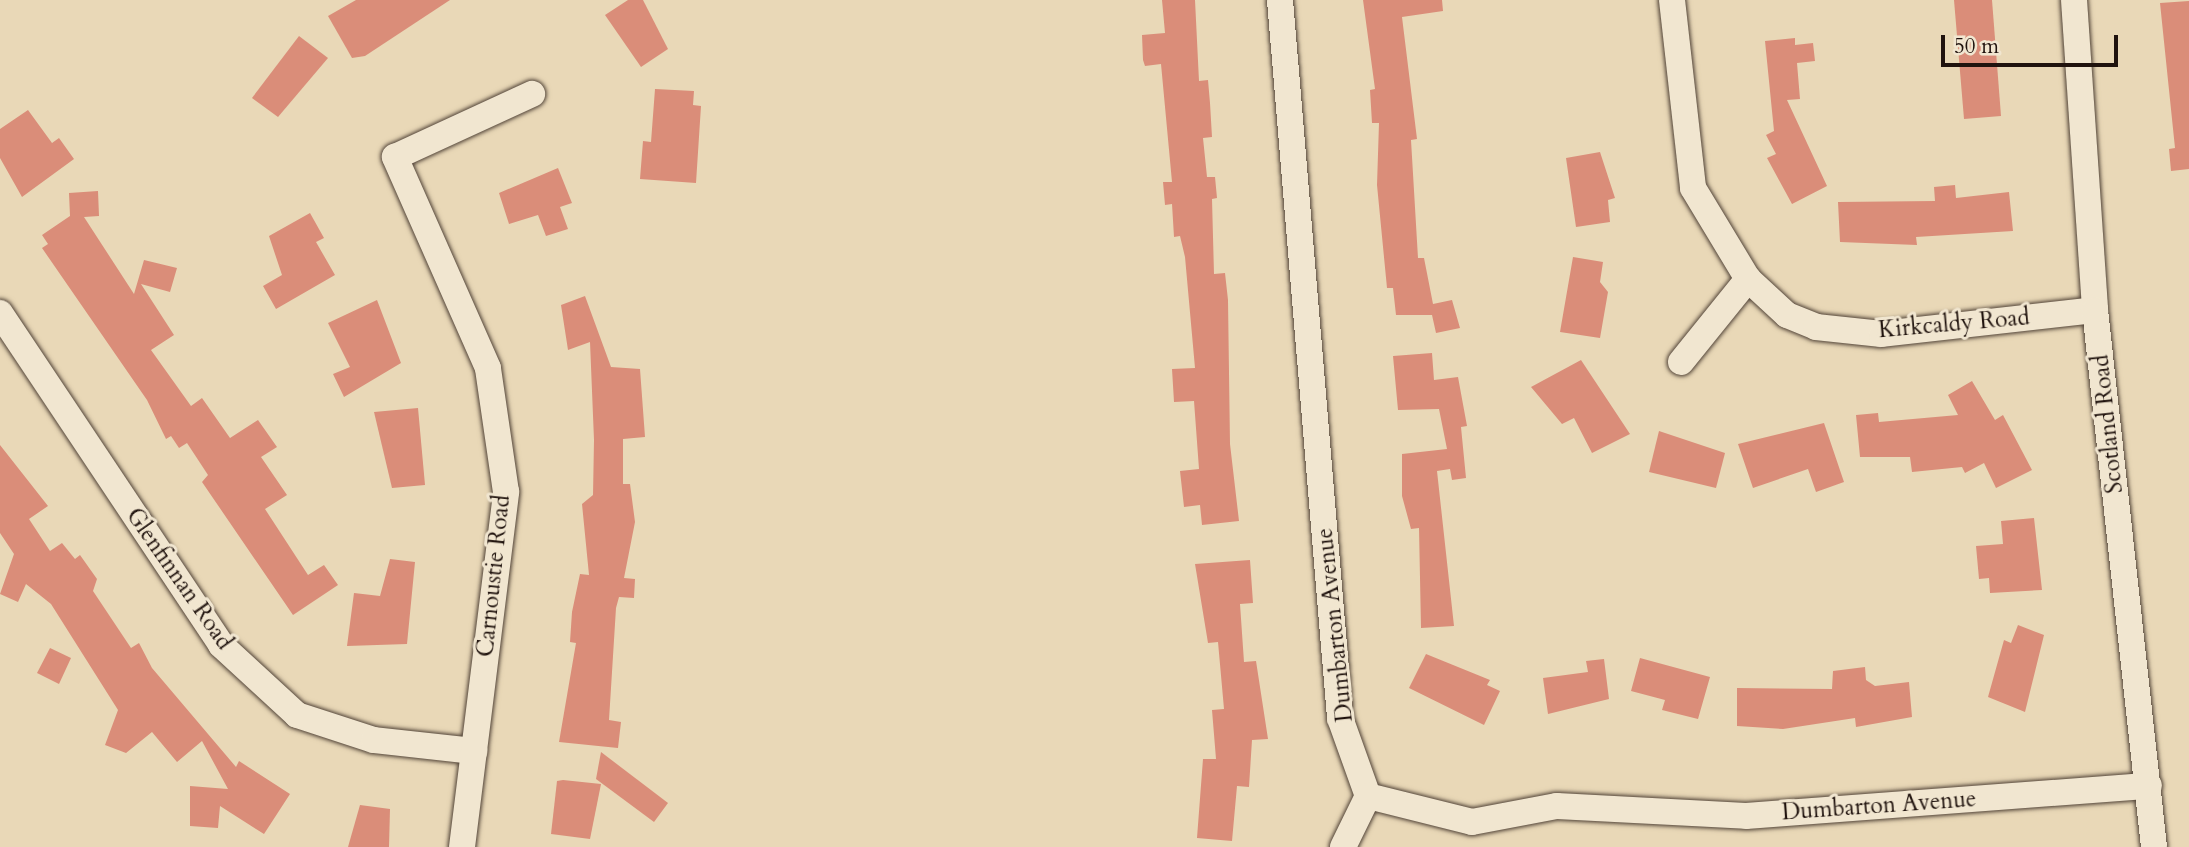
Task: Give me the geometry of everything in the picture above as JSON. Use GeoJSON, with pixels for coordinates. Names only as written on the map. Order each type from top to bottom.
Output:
{"type":"FeatureCollection","features":[{"type":"Feature","properties":{"kind":"street","name":"Dumbarton Avenue"},"geometry":{"type":"LineString","coordinates":[[1280,0],[1340,718],[1368,796],[1472,822],[1557,806],[1746,816],[2149,786]]}},
{"type":"Feature","properties":{"kind":"street","name":"Kirkcaldy Road"},"geometry":{"type":"LineString","coordinates":[[1672,0],[1693,188],[1748,279],[1787,315],[1816,327],[1882,334],[2095,310]]}},
{"type":"Feature","properties":{"kind":"street","name":"Scotland Road"},"geometry":{"type":"LineString","coordinates":[[2074,0],[2095,310],[2154,847]]}},
{"type":"Feature","properties":{"kind":"street","name":"Carnoustie Road"},"geometry":{"type":"LineString","coordinates":[[462,847],[506,492],[488,368],[395,157],[533,94]]}},
{"type":"Feature","properties":{"kind":"street"},"geometry":{"type":"LineString","coordinates":[[1681,362],[1748,279]]}},
{"type":"Feature","properties":{"kind":"street","name":"Glenfinnan Road"},"geometry":{"type":"LineString","coordinates":[[0,313],[221,645],[298,715],[374,740],[474,751]]}},
{"type":"Feature","properties":{"kind":"street"},"geometry":{"type":"LineString","coordinates":[[1343,847],[1368,796]]}},
{"type":"Feature","properties":{"kind":"building"},"geometry":{"type":"Polygon","coordinates":[[[356,0],[450,0],[365,56],[352,58],[328,16],[356,0]]]}},
{"type":"Feature","properties":{"kind":"building"},"geometry":{"type":"Polygon","coordinates":[[[628,0],[643,0],[668,49],[641,67],[605,15],[628,0]]]}},
{"type":"Feature","properties":{"kind":"building"},"geometry":{"type":"Polygon","coordinates":[[[1162,0],[1195,0],[1199,81],[1208,80],[1212,137],[1203,138],[1207,177],[1215,177],[1217,198],[1212,199],[1214,274],[1225,273],[1228,300],[1230,444],[1239,521],[1202,525],[1200,505],[1184,507],[1180,471],[1199,469],[1194,401],[1174,402],[1172,369],[1195,368],[1185,257],[1180,236],[1174,237],[1172,204],[1165,205],[1163,182],[1172,182],[1161,64],[1145,66],[1143,60],[1142,35],[1165,33],[1162,0]]]}},
{"type":"Feature","properties":{"kind":"building"},"geometry":{"type":"Polygon","coordinates":[[[1363,0],[1442,0],[1443,11],[1402,17],[1417,139],[1411,140],[1418,258],[1424,258],[1433,304],[1452,300],[1460,328],[1436,333],[1432,315],[1396,315],[1393,288],[1387,288],[1377,185],[1379,123],[1372,123],[1370,90],[1375,89],[1363,0]]]}},
{"type":"Feature","properties":{"kind":"building"},"geometry":{"type":"Polygon","coordinates":[[[1954,0],[1992,0],[2001,116],[1964,119],[1954,0]]]}},
{"type":"Feature","properties":{"kind":"building"},"geometry":{"type":"Polygon","coordinates":[[[2189,1],[2189,169],[2171,171],[2169,149],[2175,148],[2160,3],[2189,1]]]}},
{"type":"Feature","properties":{"kind":"building"},"geometry":{"type":"Polygon","coordinates":[[[299,36],[328,58],[278,117],[252,98],[299,36]]]}},
{"type":"Feature","properties":{"kind":"building"},"geometry":{"type":"Polygon","coordinates":[[[1795,38],[1795,45],[1813,43],[1815,61],[1797,63],[1800,99],[1787,100],[1827,186],[1792,204],[1767,158],[1776,154],[1766,135],[1774,131],[1765,41],[1795,38]]]}},
{"type":"Feature","properties":{"kind":"building"},"geometry":{"type":"Polygon","coordinates":[[[655,89],[694,91],[693,105],[701,106],[696,183],[640,179],[643,141],[651,142],[655,89]]]}},
{"type":"Feature","properties":{"kind":"building"},"geometry":{"type":"Polygon","coordinates":[[[28,110],[52,143],[59,138],[74,159],[22,197],[0,158],[0,129],[28,110]]]}},
{"type":"Feature","properties":{"kind":"building"},"geometry":{"type":"Polygon","coordinates":[[[1600,152],[1615,198],[1608,200],[1610,222],[1576,227],[1566,158],[1600,152]]]}},
{"type":"Feature","properties":{"kind":"building"},"geometry":{"type":"Polygon","coordinates":[[[558,168],[572,203],[560,207],[568,229],[546,236],[538,215],[509,224],[499,193],[558,168]]]}},
{"type":"Feature","properties":{"kind":"building"},"geometry":{"type":"Polygon","coordinates":[[[1955,185],[1956,198],[2009,192],[2013,231],[1916,237],[1917,245],[1840,242],[1838,202],[1935,201],[1934,187],[1955,185]]]}},
{"type":"Feature","properties":{"kind":"building"},"geometry":{"type":"Polygon","coordinates":[[[98,191],[99,216],[84,217],[134,294],[144,260],[177,268],[170,292],[141,284],[174,335],[151,350],[191,406],[202,398],[230,438],[258,420],[277,447],[261,457],[287,495],[265,509],[308,575],[324,565],[338,585],[293,615],[202,482],[208,475],[187,443],[179,448],[171,436],[166,439],[147,400],[42,248],[48,244],[42,235],[70,216],[69,193],[98,191]]]}},
{"type":"Feature","properties":{"kind":"building"},"geometry":{"type":"Polygon","coordinates":[[[310,213],[324,238],[316,242],[335,275],[276,309],[263,286],[282,275],[269,236],[310,213]]]}},
{"type":"Feature","properties":{"kind":"building"},"geometry":{"type":"Polygon","coordinates":[[[1573,257],[1603,262],[1600,282],[1608,292],[1600,338],[1560,332],[1573,257]]]}},
{"type":"Feature","properties":{"kind":"building"},"geometry":{"type":"Polygon","coordinates":[[[585,296],[611,367],[640,369],[645,437],[623,439],[623,484],[630,484],[635,522],[624,578],[635,579],[634,598],[619,597],[616,608],[609,720],[621,722],[618,748],[559,742],[576,643],[570,642],[572,612],[580,574],[589,575],[582,504],[593,495],[594,440],[590,342],[568,350],[561,305],[585,296]]]}},
{"type":"Feature","properties":{"kind":"building"},"geometry":{"type":"Polygon","coordinates":[[[377,300],[401,363],[344,397],[333,374],[350,367],[328,323],[377,300]]]}},
{"type":"Feature","properties":{"kind":"building"},"geometry":{"type":"Polygon","coordinates":[[[1432,353],[1434,380],[1458,377],[1467,426],[1461,427],[1466,478],[1452,480],[1450,469],[1437,471],[1454,626],[1421,628],[1419,528],[1411,529],[1402,496],[1402,454],[1447,449],[1439,409],[1398,410],[1393,356],[1432,353]]]}},
{"type":"Feature","properties":{"kind":"building"},"geometry":{"type":"Polygon","coordinates":[[[1581,360],[1630,434],[1592,453],[1574,418],[1562,424],[1531,387],[1581,360]]]}},
{"type":"Feature","properties":{"kind":"building"},"geometry":{"type":"Polygon","coordinates":[[[1972,381],[1995,420],[2003,415],[2032,470],[1996,488],[1984,463],[1965,473],[1962,467],[1912,472],[1910,457],[1860,457],[1856,415],[1878,413],[1879,422],[1958,415],[1948,395],[1972,381]]]}},
{"type":"Feature","properties":{"kind":"building"},"geometry":{"type":"Polygon","coordinates":[[[418,408],[425,485],[392,488],[374,412],[418,408]]]}},
{"type":"Feature","properties":{"kind":"building"},"geometry":{"type":"Polygon","coordinates":[[[1824,423],[1844,482],[1816,492],[1808,469],[1753,488],[1738,444],[1824,423]]]}},
{"type":"Feature","properties":{"kind":"building"},"geometry":{"type":"Polygon","coordinates":[[[1659,431],[1725,453],[1716,488],[1649,472],[1659,431]]]}},
{"type":"Feature","properties":{"kind":"building"},"geometry":{"type":"Polygon","coordinates":[[[0,445],[48,506],[29,519],[50,551],[62,543],[75,559],[80,555],[97,579],[93,591],[131,648],[139,643],[152,668],[236,767],[239,761],[290,794],[264,834],[220,806],[218,828],[190,826],[190,786],[228,789],[202,741],[177,762],[152,732],[126,753],[105,745],[118,710],[51,604],[26,584],[18,602],[0,594],[14,554],[0,533],[0,445]]]}},
{"type":"Feature","properties":{"kind":"building"},"geometry":{"type":"Polygon","coordinates":[[[2034,518],[2042,590],[1990,593],[1989,578],[1979,579],[1976,546],[2003,544],[2001,521],[2034,518]]]}},
{"type":"Feature","properties":{"kind":"building"},"geometry":{"type":"Polygon","coordinates":[[[390,559],[415,562],[407,644],[347,646],[354,593],[380,596],[390,559]]]}},
{"type":"Feature","properties":{"kind":"building"},"geometry":{"type":"Polygon","coordinates":[[[1250,560],[1253,603],[1240,604],[1244,662],[1256,661],[1268,739],[1252,740],[1249,787],[1237,786],[1232,841],[1197,838],[1203,759],[1216,759],[1212,710],[1224,709],[1218,642],[1208,643],[1195,564],[1250,560]]]}},
{"type":"Feature","properties":{"kind":"building"},"geometry":{"type":"Polygon","coordinates":[[[2018,625],[2044,635],[2025,712],[1988,697],[2004,640],[2011,643],[2018,625]]]}},
{"type":"Feature","properties":{"kind":"building"},"geometry":{"type":"Polygon","coordinates":[[[50,648],[71,658],[59,684],[37,673],[50,648]]]}},
{"type":"Feature","properties":{"kind":"building"},"geometry":{"type":"Polygon","coordinates":[[[1426,654],[1490,680],[1487,685],[1500,691],[1484,725],[1409,688],[1426,654]]]}},
{"type":"Feature","properties":{"kind":"building"},"geometry":{"type":"Polygon","coordinates":[[[1640,658],[1710,677],[1698,719],[1662,710],[1665,700],[1631,691],[1640,658]]]}},
{"type":"Feature","properties":{"kind":"building"},"geometry":{"type":"Polygon","coordinates":[[[1604,659],[1609,699],[1548,714],[1543,678],[1588,672],[1586,661],[1604,659]]]}},
{"type":"Feature","properties":{"kind":"building"},"geometry":{"type":"Polygon","coordinates":[[[1865,667],[1866,680],[1875,686],[1909,682],[1912,717],[1856,727],[1855,718],[1783,729],[1737,726],[1737,688],[1832,689],[1833,671],[1865,667]]]}},
{"type":"Feature","properties":{"kind":"building"},"geometry":{"type":"Polygon","coordinates":[[[601,752],[668,803],[654,822],[596,779],[601,752]]]}},
{"type":"Feature","properties":{"kind":"building"},"geometry":{"type":"Polygon","coordinates":[[[557,781],[601,784],[590,839],[551,834],[557,781]]]}},
{"type":"Feature","properties":{"kind":"building"},"geometry":{"type":"Polygon","coordinates":[[[360,805],[390,809],[389,847],[348,847],[360,805]]]}}]}
